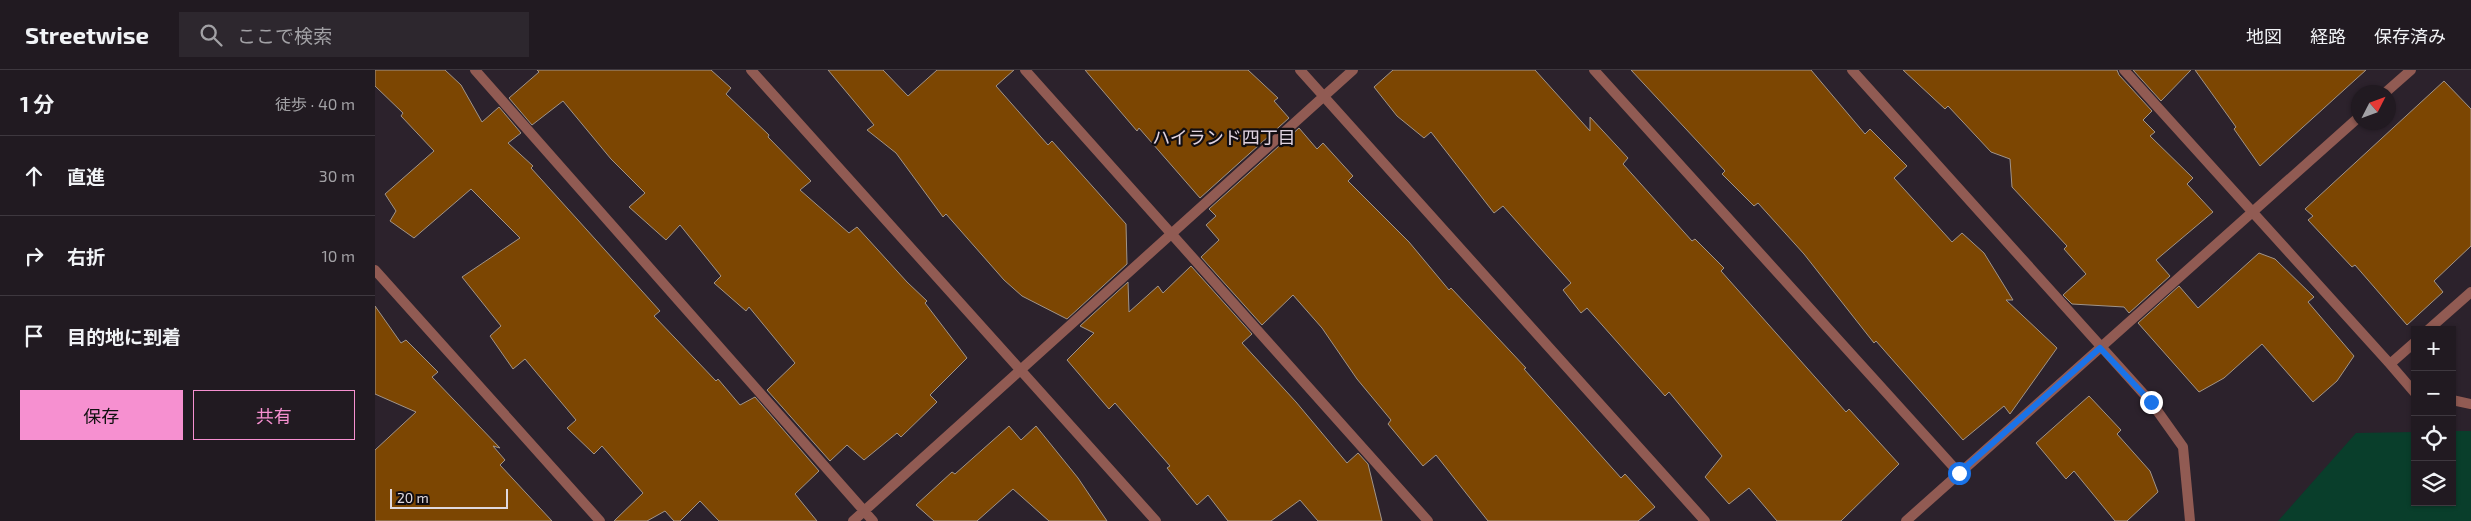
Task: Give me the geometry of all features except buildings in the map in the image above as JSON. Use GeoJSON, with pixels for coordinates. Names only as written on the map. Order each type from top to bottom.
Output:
{"type":"FeatureCollection","features":[{"type":"Feature","properties":{"kind":"street"},"geometry":{"type":"LineString","coordinates":[[475,70],[873,521]]}},
{"type":"Feature","properties":{"kind":"street"},"geometry":{"type":"LineString","coordinates":[[751,70],[1156,521]]}},
{"type":"Feature","properties":{"kind":"street"},"geometry":{"type":"LineString","coordinates":[[1025,70],[1428,521]]}},
{"type":"Feature","properties":{"kind":"street"},"geometry":{"type":"LineString","coordinates":[[1300,70],[1705,521]]}},
{"type":"Feature","properties":{"kind":"street"},"geometry":{"type":"LineString","coordinates":[[853,521],[1353,70]]}},
{"type":"Feature","properties":{"kind":"street"},"geometry":{"type":"LineString","coordinates":[[1594,70],[1959,473]]}},
{"type":"Feature","properties":{"kind":"street"},"geometry":{"type":"LineString","coordinates":[[1852,70],[2100,348],[2151,402],[2183,447],[2190,521]]}},
{"type":"Feature","properties":{"kind":"street"},"geometry":{"type":"LineString","coordinates":[[2124,70],[2411,388]]}},
{"type":"Feature","properties":{"kind":"street"},"geometry":{"type":"LineString","coordinates":[[2393,85],[2407,71]]}},
{"type":"Feature","properties":{"kind":"street"},"geometry":{"type":"LineString","coordinates":[[1906,521],[2351,124]]}},
{"type":"Feature","properties":{"kind":"street"},"geometry":{"type":"LineString","coordinates":[[375,270],[600,521]]}},
{"type":"Feature","properties":{"kind":"street"},"geometry":{"type":"LineString","coordinates":[[2433,326],[2471,292]]}},
{"type":"Feature","properties":{"kind":"street"},"geometry":{"type":"LineString","coordinates":[[2390,364],[2411,346]]}},
{"type":"Feature","properties":{"kind":"street"},"geometry":{"type":"LineString","coordinates":[[2456,401],[2471,404]]}},
{"type":"Feature","properties":{"kind":"green space"},"geometry":{"type":"Polygon","coordinates":[[[2456,431],[2471,431],[2471,521],[2278,521],[2356,433],[2411,432],[2411,506],[2456,506],[2456,431]]]}},
{"type":"Feature","properties":{"kind":"district","name":"ハイランド四丁目"},"geometry":{"type":"Point","coordinates":[1224,138]}},
{"type":"Feature","properties":{"kind":"route"},"geometry":{"type":"LineString","coordinates":[[1959,473],[2100,348],[2151,402]]}}]}
